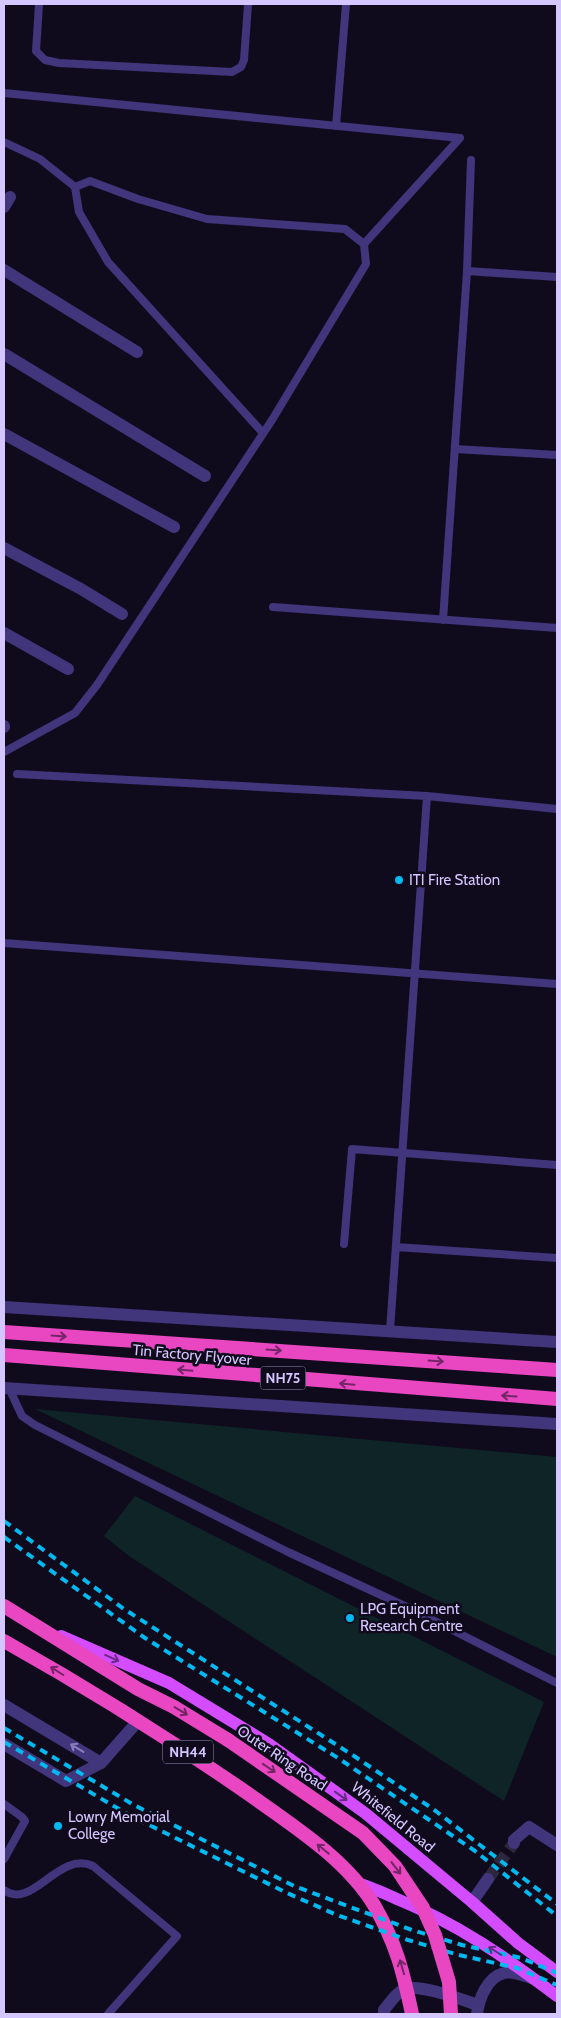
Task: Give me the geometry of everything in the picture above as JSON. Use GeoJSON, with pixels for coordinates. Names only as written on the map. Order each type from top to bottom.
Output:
{"type":"FeatureCollection","features":[{"type":"Feature","properties":{"kind":"highway","name":"Tin Factory Flyover"},"geometry":{"type":"LineString","coordinates":[[7,1332],[557,1370]]}},
{"type":"Feature","properties":{"kind":"highway","name":"Tin Factory Flyover"},"geometry":{"type":"LineString","coordinates":[[6,1356],[557,1399]]}},
{"type":"Feature","properties":{"kind":"highway","name":"Outer Ring Road"},"geometry":{"type":"LineString","coordinates":[[4,1606],[138,1689],[174,1707],[228,1740],[347,1822],[380,1850],[395,1866],[423,1908],[435,1935],[450,1982],[451,2014]]}},
{"type":"Feature","properties":{"kind":"highway","name":"NH44"},"geometry":{"type":"LineString","coordinates":[[4,1641],[52,1668],[192,1754],[292,1825],[329,1854],[358,1883],[373,1904],[396,1946],[412,2014]]}},
{"type":"Feature","properties":{"kind":"main road","name":"Whitefield Road"},"geometry":{"type":"LineString","coordinates":[[36,1625],[169,1683],[268,1744],[365,1813],[518,1943],[557,1972]]}},
{"type":"Feature","properties":{"kind":"main road"},"geometry":{"type":"LineString","coordinates":[[358,1883],[439,1917],[503,1956],[557,1996]]}},
{"type":"Feature","properties":{"kind":"street"},"geometry":{"type":"LineString","coordinates":[[4,270],[137,352]]}},
{"type":"Feature","properties":{"kind":"street"},"geometry":{"type":"LineString","coordinates":[[4,354],[205,476]]}},
{"type":"Feature","properties":{"kind":"street"},"geometry":{"type":"LineString","coordinates":[[4,434],[174,527]]}},
{"type":"Feature","properties":{"kind":"street"},"geometry":{"type":"LineString","coordinates":[[4,548],[81,589],[122,614]]}},
{"type":"Feature","properties":{"kind":"street"},"geometry":{"type":"LineString","coordinates":[[4,633],[68,669]]}},
{"type":"Feature","properties":{"kind":"street"},"geometry":{"type":"LineString","coordinates":[[4,1307],[557,1342]]}},
{"type":"Feature","properties":{"kind":"street"},"geometry":{"type":"LineString","coordinates":[[6,1388],[557,1424]]}},
{"type":"Feature","properties":{"kind":"street"},"geometry":{"type":"LineString","coordinates":[[4,1705],[101,1763]]}},
{"type":"Feature","properties":{"kind":"street"},"geometry":{"type":"LineString","coordinates":[[4,1744],[66,1781],[101,1763],[138,1721]]}},
{"type":"Feature","properties":{"kind":"street"},"geometry":{"type":"LineString","coordinates":[[557,1845],[529,1827],[514,1840],[514,1843],[517,1843],[529,1834],[557,1851]]}},
{"type":"Feature","properties":{"kind":"street"},"geometry":{"type":"LineString","coordinates":[[472,1902],[488,1879]]}},
{"type":"Feature","properties":{"kind":"street"},"geometry":{"type":"LineString","coordinates":[[384,2014],[384,2010],[407,1988],[432,1990],[478,2009],[487,1986],[494,1978],[504,1973],[515,1973],[535,1979]]}},
{"type":"Feature","properties":{"kind":"lane"},"geometry":{"type":"LineString","coordinates":[[39,4],[36,51],[45,60],[58,63],[232,72],[241,67],[244,60],[248,4]]}},
{"type":"Feature","properties":{"kind":"lane"},"geometry":{"type":"LineString","coordinates":[[336,126],[346,4]]}},
{"type":"Feature","properties":{"kind":"lane"},"geometry":{"type":"LineString","coordinates":[[4,93],[460,138],[364,244],[366,264],[263,433],[97,685],[75,713],[4,752]]}},
{"type":"Feature","properties":{"kind":"lane"},"geometry":{"type":"LineString","coordinates":[[4,142],[40,160],[75,187],[79,212],[108,262],[263,433]]}},
{"type":"Feature","properties":{"kind":"lane"},"geometry":{"type":"LineString","coordinates":[[443,620],[467,271],[471,160]]}},
{"type":"Feature","properties":{"kind":"lane"},"geometry":{"type":"LineString","coordinates":[[75,187],[90,181],[208,219],[345,230],[364,244]]}},
{"type":"Feature","properties":{"kind":"lane"},"geometry":{"type":"LineString","coordinates":[[467,271],[557,277]]}},
{"type":"Feature","properties":{"kind":"lane"},"geometry":{"type":"LineString","coordinates":[[455,449],[557,455]]}},
{"type":"Feature","properties":{"kind":"lane"},"geometry":{"type":"LineString","coordinates":[[273,608],[557,628]]}},
{"type":"Feature","properties":{"kind":"lane"},"geometry":{"type":"LineString","coordinates":[[17,774],[427,796],[557,809]]}},
{"type":"Feature","properties":{"kind":"lane"},"geometry":{"type":"LineString","coordinates":[[390,1331],[427,796]]}},
{"type":"Feature","properties":{"kind":"lane"},"geometry":{"type":"LineString","coordinates":[[4,943],[557,984]]}},
{"type":"Feature","properties":{"kind":"lane"},"geometry":{"type":"LineString","coordinates":[[344,1244],[352,1149],[557,1165]]}},
{"type":"Feature","properties":{"kind":"lane"},"geometry":{"type":"LineString","coordinates":[[396,1247],[557,1258]]}},
{"type":"Feature","properties":{"kind":"lane"},"geometry":{"type":"LineString","coordinates":[[6,1388],[22,1416],[35,1424],[288,1552],[409,1608],[557,1683]]}},
{"type":"Feature","properties":{"kind":"lane"},"geometry":{"type":"LineString","coordinates":[[4,1804],[25,1821],[4,1859]]}},
{"type":"Feature","properties":{"kind":"lane"},"geometry":{"type":"LineString","coordinates":[[4,1890],[10,1895],[21,1895],[71,1863],[85,1863],[93,1866],[177,1936],[108,2014]]}},
{"type":"Feature","properties":{"kind":"green space"},"geometry":{"type":"Polygon","coordinates":[[[35,1409],[557,1457],[557,1657],[35,1409]]]}},
{"type":"Feature","properties":{"kind":"green space"},"geometry":{"type":"Polygon","coordinates":[[[135,1496],[544,1702],[504,1801],[129,1556],[104,1536],[135,1496]]]}},
{"type":"Feature","properties":{"kind":"tunnel"},"geometry":{"type":"LineString","coordinates":[[488,1879],[514,1843]]}},
{"type":"Feature","properties":{"kind":"railway"},"geometry":{"type":"LineString","coordinates":[[4,1521],[124,1609],[354,1756],[433,1809],[557,1904]]}},
{"type":"Feature","properties":{"kind":"railway"},"geometry":{"type":"LineString","coordinates":[[4,1537],[145,1638],[338,1758],[475,1851],[557,1916]]}},
{"type":"Feature","properties":{"kind":"railway"},"geometry":{"type":"LineString","coordinates":[[4,1728],[134,1805],[294,1886],[412,1930],[462,1945],[521,1958],[557,1973]]}},
{"type":"Feature","properties":{"kind":"railway"},"geometry":{"type":"LineString","coordinates":[[4,1742],[131,1816],[287,1893],[337,1915],[408,1940],[459,1955],[517,1968],[557,1985]]}},
{"type":"Feature","properties":{"kind":"place","name":"ITI Fire Station"},"geometry":{"type":"Point","coordinates":[399,880]}},
{"type":"Feature","properties":{"kind":"place","name":"LPG Equipment Research Centre"},"geometry":{"type":"Point","coordinates":[350,1618]}},
{"type":"Feature","properties":{"kind":"place","name":"Lowry Memorial College"},"geometry":{"type":"Point","coordinates":[58,1826]}}]}
